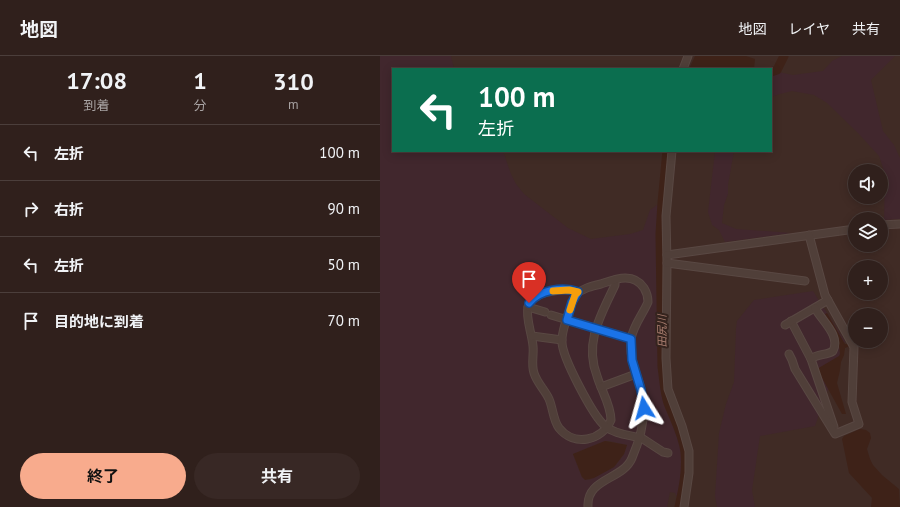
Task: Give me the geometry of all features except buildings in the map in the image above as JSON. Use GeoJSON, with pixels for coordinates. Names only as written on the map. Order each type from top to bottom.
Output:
{"type":"FeatureCollection","features":[{"type":"Feature","properties":{"kind":"street"},"geometry":{"type":"LineString","coordinates":[[683,68],[688,56]]}},
{"type":"Feature","properties":{"kind":"street"},"geometry":{"type":"LineString","coordinates":[[672,152],[666,216],[667,379],[671,399],[682,426],[689,451],[689,473],[684,507]]}},
{"type":"Feature","properties":{"kind":"street"},"geometry":{"type":"LineString","coordinates":[[888,225],[900,224]]}},
{"type":"Feature","properties":{"kind":"street"},"geometry":{"type":"LineString","coordinates":[[667,259],[848,230]]}},
{"type":"Feature","properties":{"kind":"street"},"geometry":{"type":"LineString","coordinates":[[809,236],[825,295],[854,347],[852,402],[859,424],[836,434]]}},
{"type":"Feature","properties":{"kind":"street"},"geometry":{"type":"LineString","coordinates":[[667,259],[805,281]]}},
{"type":"Feature","properties":{"kind":"street"},"geometry":{"type":"LineString","coordinates":[[588,507],[589,498],[594,488],[604,480],[627,467],[640,438],[643,422],[643,401],[632,360],[631,339],[648,302],[648,296],[643,286],[633,278],[622,278],[586,288],[578,292],[572,302],[562,340],[562,348],[569,368],[597,417],[607,427],[619,433],[640,438],[663,452],[668,453]]}},
{"type":"Feature","properties":{"kind":"street"},"geometry":{"type":"LineString","coordinates":[[578,292],[569,290],[546,292],[537,295],[533,298],[528,307],[527,316],[534,348],[532,365],[534,373],[549,398],[560,428],[564,433],[575,439],[585,440],[597,436],[607,427],[611,420],[611,416],[596,375],[593,350],[595,328],[600,314],[615,286],[615,280]]}},
{"type":"Feature","properties":{"kind":"street"},"geometry":{"type":"LineString","coordinates":[[828,300],[788,323],[811,359],[836,434]]}},
{"type":"Feature","properties":{"kind":"street"},"geometry":{"type":"LineString","coordinates":[[528,307],[631,339]]}},
{"type":"Feature","properties":{"kind":"street"},"geometry":{"type":"LineString","coordinates":[[811,359],[817,355],[831,353],[835,348],[836,341],[833,333],[822,320],[815,308]]}},
{"type":"Feature","properties":{"kind":"street"},"geometry":{"type":"LineString","coordinates":[[532,336],[562,340]]}},
{"type":"Feature","properties":{"kind":"street"},"geometry":{"type":"LineString","coordinates":[[789,354],[795,369],[836,434]]}},
{"type":"Feature","properties":{"kind":"street"},"geometry":{"type":"LineString","coordinates":[[601,387],[636,374]]}},
{"type":"Feature","properties":{"kind":"shaded area"},"geometry":{"type":"Polygon","coordinates":[[[380,56],[451,56],[454,68],[392,68],[392,152],[503,152],[511,174],[516,184],[524,194],[568,228],[591,239],[630,234],[643,230],[650,210],[664,200],[664,381],[667,396],[684,441],[686,458],[686,474],[681,507],[676,507],[678,500],[675,493],[670,492],[667,507],[380,507],[380,56]],[[605,441],[573,454],[582,477],[589,480],[614,467],[624,454],[627,445],[605,441]]]}},
{"type":"Feature","properties":{"kind":"shaded area"},"geometry":{"type":"Polygon","coordinates":[[[695,56],[746,56],[755,59],[754,68],[689,68],[695,56]]]}},
{"type":"Feature","properties":{"kind":"shaded area"},"geometry":{"type":"Polygon","coordinates":[[[842,56],[895,56],[871,80],[883,131],[894,145],[900,158],[900,219],[888,220],[888,212],[884,212],[884,204],[888,204],[888,164],[882,164],[879,156],[827,103],[814,95],[792,91],[772,97],[772,74],[778,72],[793,75],[823,71],[832,61],[842,56]]]}},
{"type":"Feature","properties":{"kind":"shaded area"},"geometry":{"type":"Polygon","coordinates":[[[715,152],[734,152],[722,223],[736,229],[792,233],[725,242],[719,230],[712,225],[708,212],[715,152]]]}},
{"type":"Feature","properties":{"kind":"shaded area"},"geometry":{"type":"Polygon","coordinates":[[[813,291],[845,341],[815,426],[760,436],[752,490],[755,507],[717,507],[715,496],[719,433],[726,404],[734,382],[737,321],[754,300],[813,291]]]}},
{"type":"Feature","properties":{"kind":"shaded area"},"geometry":{"type":"Polygon","coordinates":[[[827,313],[845,344],[848,344],[848,347],[845,348],[841,362],[837,383],[846,414],[842,414],[817,369],[840,354],[838,337],[825,314],[827,313]]]}},
{"type":"Feature","properties":{"kind":"shaded area"},"geometry":{"type":"Polygon","coordinates":[[[860,429],[866,430],[870,433],[871,438],[867,449],[873,465],[882,475],[899,489],[900,507],[871,507],[872,498],[849,473],[842,439],[844,436],[860,429]]]}},
{"type":"Feature","properties":{"kind":"shaded area"},"geometry":{"type":"Polygon","coordinates":[[[605,441],[627,445],[624,454],[614,467],[594,478],[585,480],[582,477],[573,454],[605,441]]]}},
{"type":"Feature","properties":{"kind":"waterway","name":"田尻川"},"geometry":{"type":"LineString","coordinates":[[772,72],[777,70],[784,56]]}},
{"type":"Feature","properties":{"kind":"waterway","name":"田尻川"},"geometry":{"type":"LineString","coordinates":[[667,152],[660,234],[662,367],[668,403],[680,433],[685,452],[685,473],[679,507]]}},
{"type":"Feature","properties":{"kind":"slow traffic"},"geometry":{"type":"LineString","coordinates":[[553,291],[569,290],[578,292],[575,295],[570,310]]}},
{"type":"Feature","properties":{"kind":"route"},"geometry":{"type":"LineString","coordinates":[[529,303],[537,295],[546,292],[569,290],[578,292],[572,302],[567,320],[631,339],[632,360],[641,390],[644,408]]}}]}
